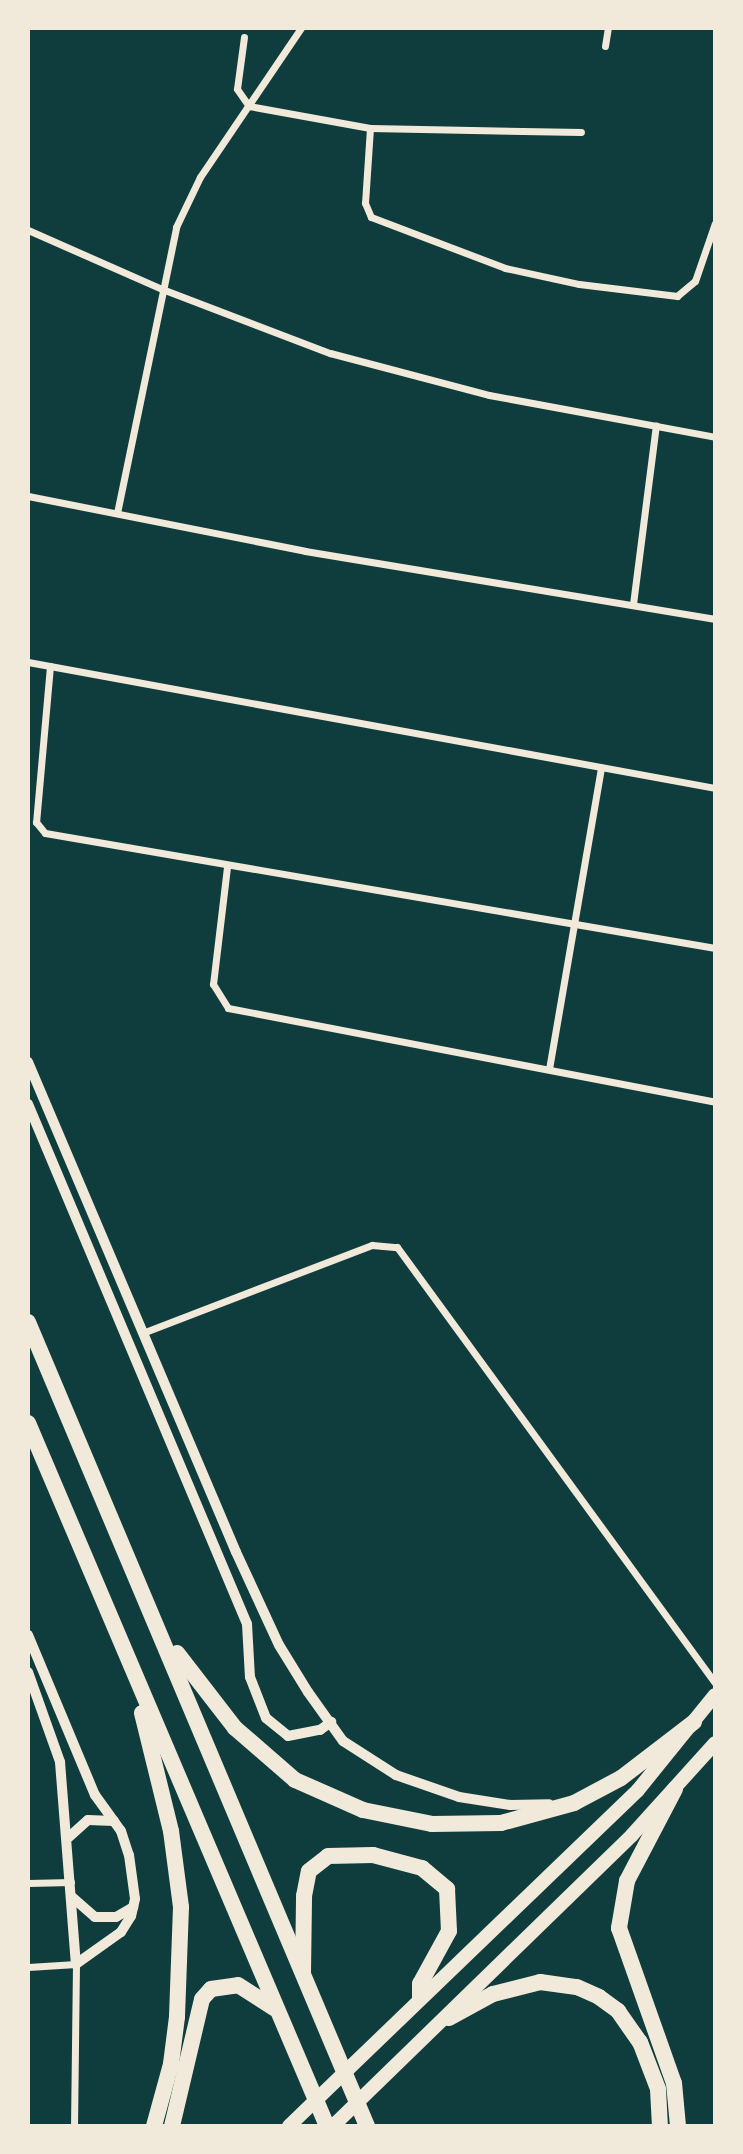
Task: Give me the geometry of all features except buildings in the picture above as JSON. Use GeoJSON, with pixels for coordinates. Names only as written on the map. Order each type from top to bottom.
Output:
{"type":"FeatureCollection","features":[{"type":"Feature","properties":{"kind":"highway"},"geometry":{"type":"LineString","coordinates":[[28,1322],[163,1633],[367,2126]]}},
{"type":"Feature","properties":{"kind":"highway"},"geometry":{"type":"LineString","coordinates":[[28,1423],[327,2126]]}},
{"type":"Feature","properties":{"kind":"highway"},"geometry":{"type":"LineString","coordinates":[[163,1633],[243,1736],[266,1758],[328,1798],[398,1819],[468,1825],[532,1817],[574,1802],[621,1779],[694,1722]]}},
{"type":"Feature","properties":{"kind":"highway"},"geometry":{"type":"LineString","coordinates":[[125,1646],[172,1831],[181,1907],[177,2017],[171,2064],[154,2126]]}},
{"type":"Feature","properties":{"kind":"highway"},"geometry":{"type":"LineString","coordinates":[[289,2126],[638,1790],[715,1695]]}},
{"type":"Feature","properties":{"kind":"highway"},"geometry":{"type":"LineString","coordinates":[[333,2126],[449,2018],[676,1789],[715,1743]]}},
{"type":"Feature","properties":{"kind":"highway"},"geometry":{"type":"LineString","coordinates":[[676,1789],[627,1881],[619,1928],[623,1950],[674,2083],[678,2126]]}},
{"type":"Feature","properties":{"kind":"highway"},"geometry":{"type":"LineString","coordinates":[[303,1975],[304,1896],[309,1871],[328,1856],[373,1855],[422,1868],[438,1878],[451,1899],[449,1931],[420,1984],[420,1998]]}},
{"type":"Feature","properties":{"kind":"highway"},"geometry":{"type":"LineString","coordinates":[[449,2018],[493,1994],[540,1982],[577,1987],[599,1997],[618,2011],[640,2042],[658,2089],[660,2126]]}},
{"type":"Feature","properties":{"kind":"highway"},"geometry":{"type":"LineString","coordinates":[[172,2126],[202,1999],[211,1990],[238,1985],[275,2008]]}},
{"type":"Feature","properties":{"kind":"street"},"geometry":{"type":"LineString","coordinates":[[117,513],[170,248],[186,203],[301,28]]}},
{"type":"Feature","properties":{"kind":"street"},"geometry":{"type":"LineString","coordinates":[[605,46],[608,28]]}},
{"type":"Feature","properties":{"kind":"street"},"geometry":{"type":"LineString","coordinates":[[244,37],[237,89],[249,106],[370,128],[582,132]]}},
{"type":"Feature","properties":{"kind":"street"},"geometry":{"type":"LineString","coordinates":[[370,128],[365,202],[371,218],[505,268],[579,284],[677,296],[695,281],[715,223]]}},
{"type":"Feature","properties":{"kind":"street"},"geometry":{"type":"LineString","coordinates":[[28,230],[162,289],[343,356],[489,395],[715,437]]}},
{"type":"Feature","properties":{"kind":"street"},"geometry":{"type":"LineString","coordinates":[[633,604],[656,425]]}},
{"type":"Feature","properties":{"kind":"street"},"geometry":{"type":"LineString","coordinates":[[28,496],[304,551],[715,619]]}},
{"type":"Feature","properties":{"kind":"street"},"geometry":{"type":"LineString","coordinates":[[28,662],[715,788]]}},
{"type":"Feature","properties":{"kind":"street"},"geometry":{"type":"LineString","coordinates":[[50,666],[38,784],[40,829],[227,867],[572,921],[715,948]]}},
{"type":"Feature","properties":{"kind":"street"},"geometry":{"type":"LineString","coordinates":[[549,1069],[572,921],[601,767]]}},
{"type":"Feature","properties":{"kind":"street"},"geometry":{"type":"LineString","coordinates":[[227,867],[213,984],[228,1008],[715,1102]]}},
{"type":"Feature","properties":{"kind":"street"},"geometry":{"type":"LineString","coordinates":[[28,1062],[145,1332],[219,1513],[279,1645],[343,1741],[363,1755],[431,1789],[510,1805],[574,1802]]}},
{"type":"Feature","properties":{"kind":"street"},"geometry":{"type":"LineString","coordinates":[[28,1104],[247,1624],[250,1677],[266,1718],[288,1736],[320,1730],[331,1722]]}},
{"type":"Feature","properties":{"kind":"street"},"geometry":{"type":"LineString","coordinates":[[145,1332],[372,1245],[397,1247],[715,1683]]}},
{"type":"Feature","properties":{"kind":"street"},"geometry":{"type":"LineString","coordinates":[[205,1522],[219,1513]]}},
{"type":"Feature","properties":{"kind":"street"},"geometry":{"type":"LineString","coordinates":[[28,1635],[95,1795],[114,1821],[129,1855],[133,1907],[121,1932],[76,1964],[28,1966]]}},
{"type":"Feature","properties":{"kind":"street"},"geometry":{"type":"LineString","coordinates":[[28,1672],[56,1745],[69,1837],[76,1964],[74,2126]]}},
{"type":"Feature","properties":{"kind":"street"},"geometry":{"type":"LineString","coordinates":[[69,1837],[88,1820],[114,1821]]}},
{"type":"Feature","properties":{"kind":"street"},"geometry":{"type":"LineString","coordinates":[[28,1883],[71,1882]]}},
{"type":"Feature","properties":{"kind":"street"},"geometry":{"type":"LineString","coordinates":[[72,1897],[95,1917],[116,1917],[133,1907]]}}]}
